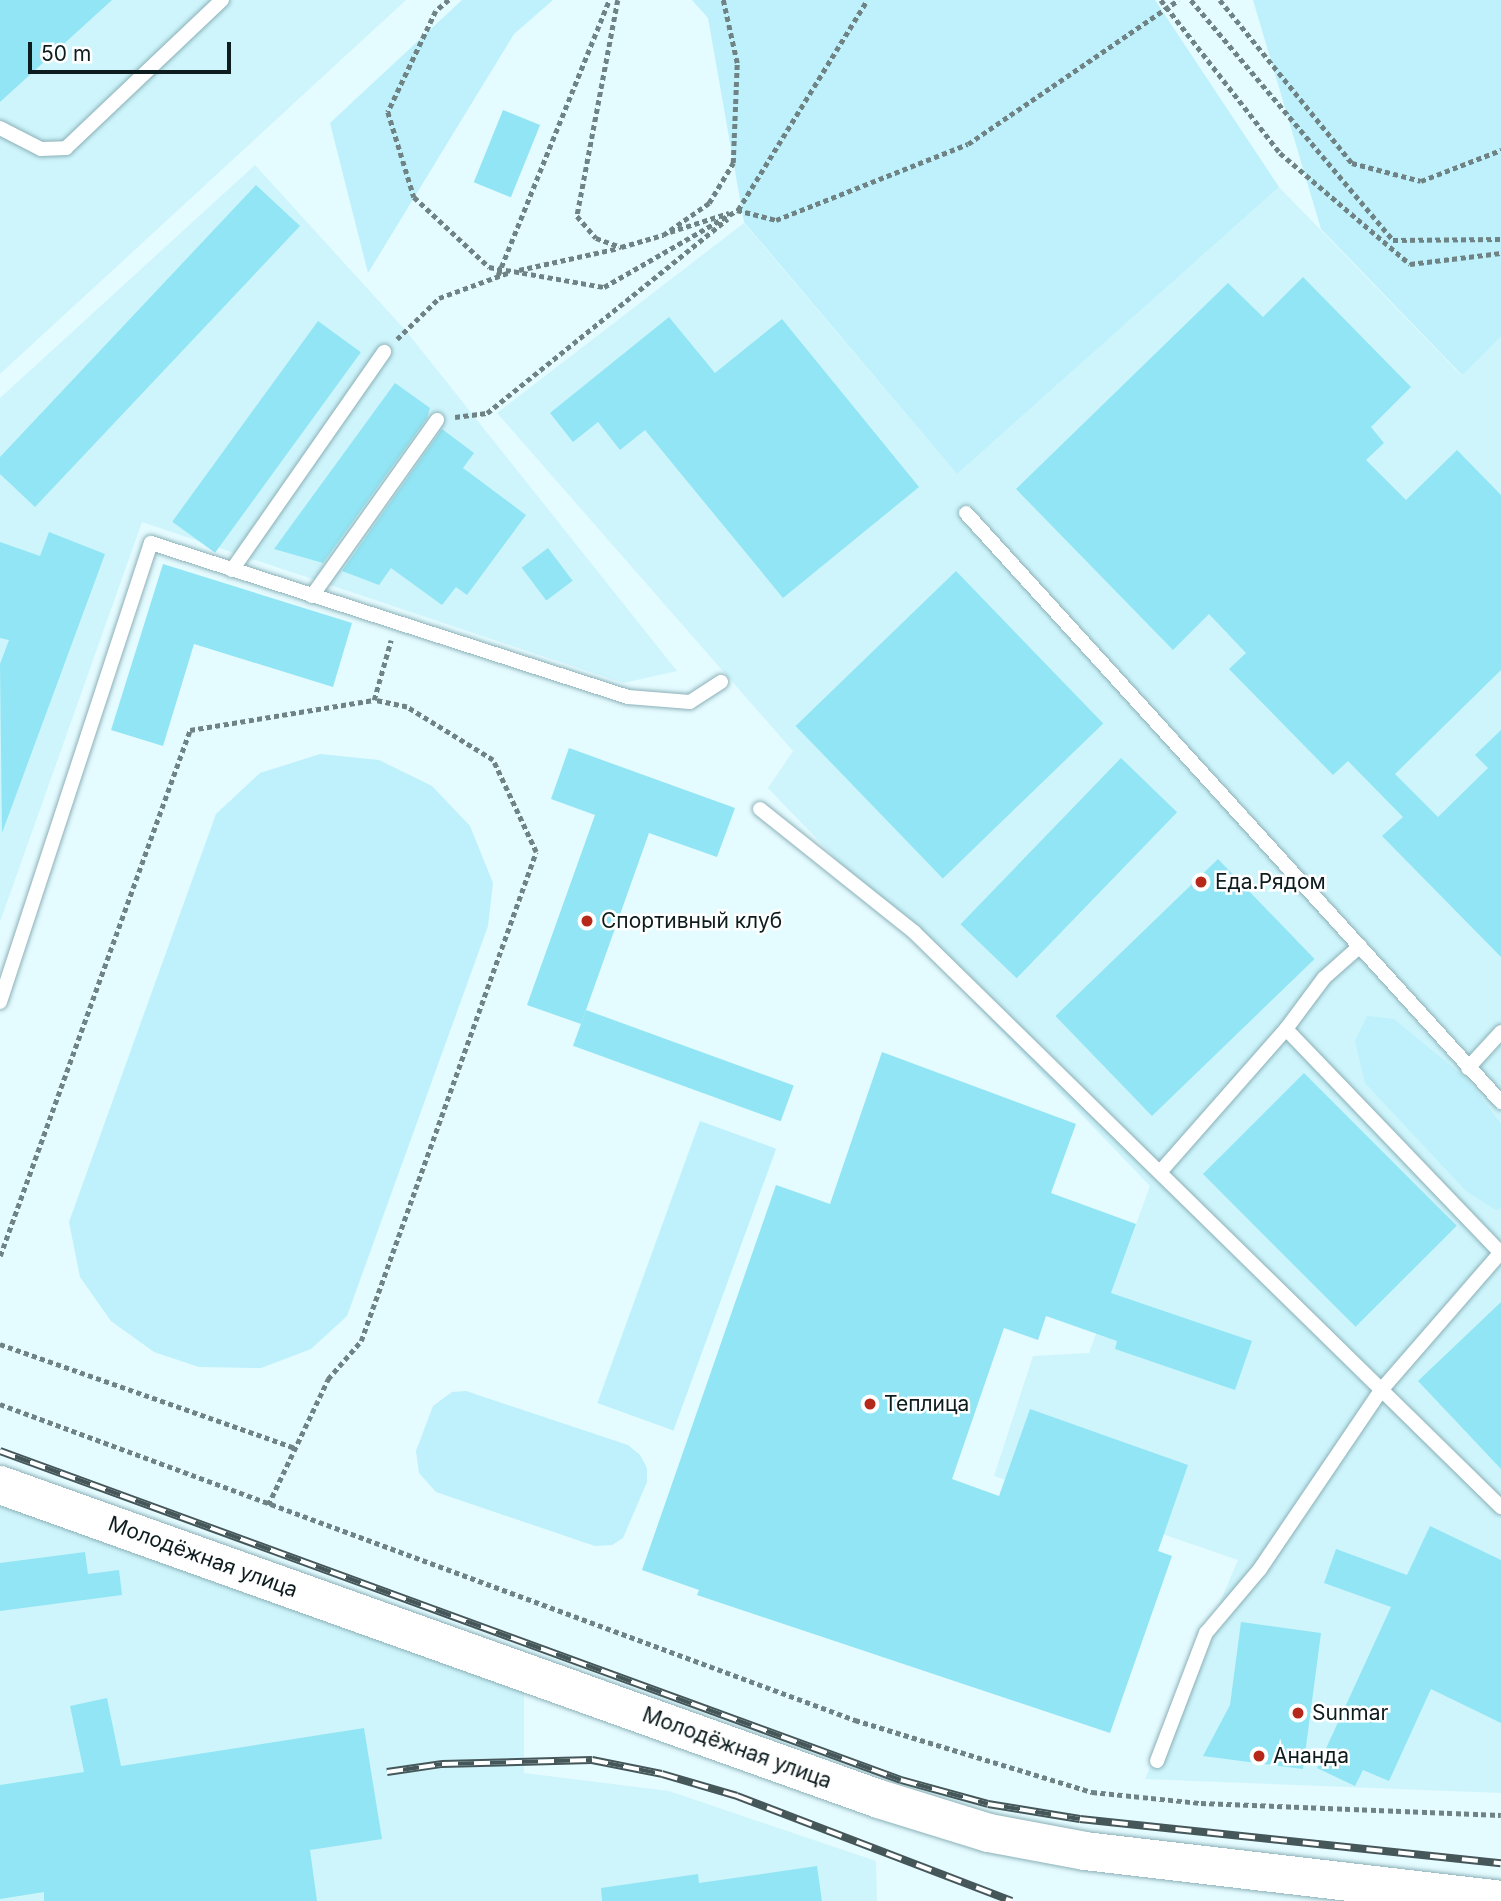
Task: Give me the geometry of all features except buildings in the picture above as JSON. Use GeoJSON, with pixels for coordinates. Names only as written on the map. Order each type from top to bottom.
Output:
{"type":"FeatureCollection","features":[{"type":"Feature","properties":{"kind":"main road","name":"Молодёжная улица"},"geometry":{"type":"LineString","coordinates":[[0,1485],[879,1799],[989,1833],[1085,1852],[1501,1900]]}},
{"type":"Feature","properties":{"kind":"lane"},"geometry":{"type":"LineString","coordinates":[[0,128],[41,149],[66,148],[222,0]]}},
{"type":"Feature","properties":{"kind":"lane"},"geometry":{"type":"LineString","coordinates":[[232,570],[384,352]]}},
{"type":"Feature","properties":{"kind":"lane"},"geometry":{"type":"LineString","coordinates":[[312,596],[437,420]]}},
{"type":"Feature","properties":{"kind":"lane"},"geometry":{"type":"LineString","coordinates":[[966,513],[1501,1102]]}},
{"type":"Feature","properties":{"kind":"lane"},"geometry":{"type":"LineString","coordinates":[[0,1002],[151,543],[628,697],[690,702],[721,682]]}},
{"type":"Feature","properties":{"kind":"lane"},"geometry":{"type":"LineString","coordinates":[[760,809],[914,932],[1501,1507]]}},
{"type":"Feature","properties":{"kind":"lane"},"geometry":{"type":"LineString","coordinates":[[1160,1172],[1286,1029],[1324,978],[1360,946]]}},
{"type":"Feature","properties":{"kind":"lane"},"geometry":{"type":"LineString","coordinates":[[1157,1761],[1206,1633],[1260,1569],[1382,1389],[1501,1253],[1286,1029]]}},
{"type":"Feature","properties":{"kind":"lane"},"geometry":{"type":"LineString","coordinates":[[1468,1068],[1501,1032]]}},
{"type":"Feature","properties":{"kind":"path"},"geometry":{"type":"LineString","coordinates":[[449,0],[436,11],[388,112],[414,197],[489,267],[499,272]]}},
{"type":"Feature","properties":{"kind":"path"},"geometry":{"type":"LineString","coordinates":[[499,272],[609,0]]}},
{"type":"Feature","properties":{"kind":"path"},"geometry":{"type":"LineString","coordinates":[[618,0],[578,216],[596,238],[621,247]]}},
{"type":"Feature","properties":{"kind":"path"},"geometry":{"type":"LineString","coordinates":[[663,235],[709,203],[733,163],[737,63],[723,0]]}},
{"type":"Feature","properties":{"kind":"path"},"geometry":{"type":"LineString","coordinates":[[437,420],[487,413],[738,210],[867,0]]}},
{"type":"Feature","properties":{"kind":"path"},"geometry":{"type":"LineString","coordinates":[[1161,0],[1280,153],[1410,264],[1501,253]]}},
{"type":"Feature","properties":{"kind":"path"},"geometry":{"type":"LineString","coordinates":[[384,352],[439,298],[499,272],[621,247],[738,210],[776,220],[968,144],[1178,0]]}},
{"type":"Feature","properties":{"kind":"path"},"geometry":{"type":"LineString","coordinates":[[1191,0],[1393,240],[1501,239]]}},
{"type":"Feature","properties":{"kind":"path"},"geometry":{"type":"LineString","coordinates":[[1220,0],[1352,163],[1420,181],[1501,150]]}},
{"type":"Feature","properties":{"kind":"path"},"geometry":{"type":"LineString","coordinates":[[514,271],[604,287],[738,210]]}},
{"type":"Feature","properties":{"kind":"path"},"geometry":{"type":"LineString","coordinates":[[374,700],[397,623]]}},
{"type":"Feature","properties":{"kind":"path"},"geometry":{"type":"LineString","coordinates":[[0,1256],[190,730],[374,700],[407,707],[493,760],[536,852],[361,1341],[328,1379],[268,1505]]}},
{"type":"Feature","properties":{"kind":"path"},"geometry":{"type":"LineString","coordinates":[[0,1344],[296,1448]]}},
{"type":"Feature","properties":{"kind":"path"},"geometry":{"type":"LineString","coordinates":[[0,1404],[855,1720],[1092,1792],[1201,1802],[1501,1815]]}},
{"type":"Feature","properties":{"kind":"shaded area"},"geometry":{"type":"Polygon","coordinates":[[[0,0],[406,0],[0,374],[0,0]]]}},
{"type":"Feature","properties":{"kind":"shaded area"},"geometry":{"type":"Polygon","coordinates":[[[462,0],[553,0],[514,34],[368,273],[330,123],[462,0]]]}},
{"type":"Feature","properties":{"kind":"shaded area"},"geometry":{"type":"Polygon","coordinates":[[[692,0],[1155,0],[1279,187],[957,474],[744,222],[708,18],[692,0]]]}},
{"type":"Feature","properties":{"kind":"shaded area"},"geometry":{"type":"Polygon","coordinates":[[[1253,0],[1501,0],[1501,337],[1462,375],[1321,229],[1253,0]]]}},
{"type":"Feature","properties":{"kind":"shaded area"},"geometry":{"type":"Polygon","coordinates":[[[255,165],[406,331],[677,671],[623,683],[142,522],[0,922],[0,398],[255,165]]]}},
{"type":"Feature","properties":{"kind":"shaded area"},"geometry":{"type":"Polygon","coordinates":[[[1279,187],[1461,375],[1501,337],[1501,1793],[1145,1779],[1238,1560],[994,1476],[1033,1356],[1089,1353],[1150,1186],[768,788],[793,751],[497,413],[744,223],[957,474],[1279,187]]]}},
{"type":"Feature","properties":{"kind":"shaded area"},"geometry":{"type":"Polygon","coordinates":[[[320,754],[379,760],[432,786],[470,826],[493,883],[488,926],[347,1316],[311,1349],[261,1368],[199,1367],[154,1352],[111,1321],[80,1277],[69,1222],[216,814],[260,773],[320,754]]]}},
{"type":"Feature","properties":{"kind":"shaded area"},"geometry":{"type":"Polygon","coordinates":[[[1367,1016],[1394,1019],[1468,1080],[1501,1124],[1501,1208],[1496,1210],[1466,1191],[1365,1083],[1355,1041],[1367,1016]]]}},
{"type":"Feature","properties":{"kind":"shaded area"},"geometry":{"type":"Polygon","coordinates":[[[700,1121],[776,1149],[674,1431],[597,1403],[700,1121]]]}},
{"type":"Feature","properties":{"kind":"shaded area"},"geometry":{"type":"Polygon","coordinates":[[[466,1391],[628,1445],[640,1455],[647,1468],[647,1482],[623,1538],[612,1545],[595,1546],[436,1492],[419,1473],[416,1451],[433,1406],[452,1392],[466,1391]]]}},
{"type":"Feature","properties":{"kind":"shaded area"},"geometry":{"type":"Polygon","coordinates":[[[0,1501],[146,1558],[524,1691],[524,1773],[669,1791],[876,1861],[877,1901],[0,1901],[0,1501]]]}},
{"type":"Feature","properties":{"kind":"railway"},"geometry":{"type":"LineString","coordinates":[[0,1451],[901,1780],[988,1804],[1080,1819],[1501,1863]]}},
{"type":"Feature","properties":{"kind":"railway"},"geometry":{"type":"LineString","coordinates":[[387,1772],[442,1764],[592,1760],[662,1774],[737,1796],[1012,1901]]}},
{"type":"Feature","properties":{"kind":"place","name":"Еда.Рядом"},"geometry":{"type":"Point","coordinates":[1201,882]}},
{"type":"Feature","properties":{"kind":"place","name":"Спортивный клуб"},"geometry":{"type":"Point","coordinates":[587,921]}},
{"type":"Feature","properties":{"kind":"place","name":"Теплица"},"geometry":{"type":"Point","coordinates":[870,1404]}},
{"type":"Feature","properties":{"kind":"place","name":"Sunmar"},"geometry":{"type":"Point","coordinates":[1298,1713]}},
{"type":"Feature","properties":{"kind":"place","name":"Ананда"},"geometry":{"type":"Point","coordinates":[1259,1756]}}]}
